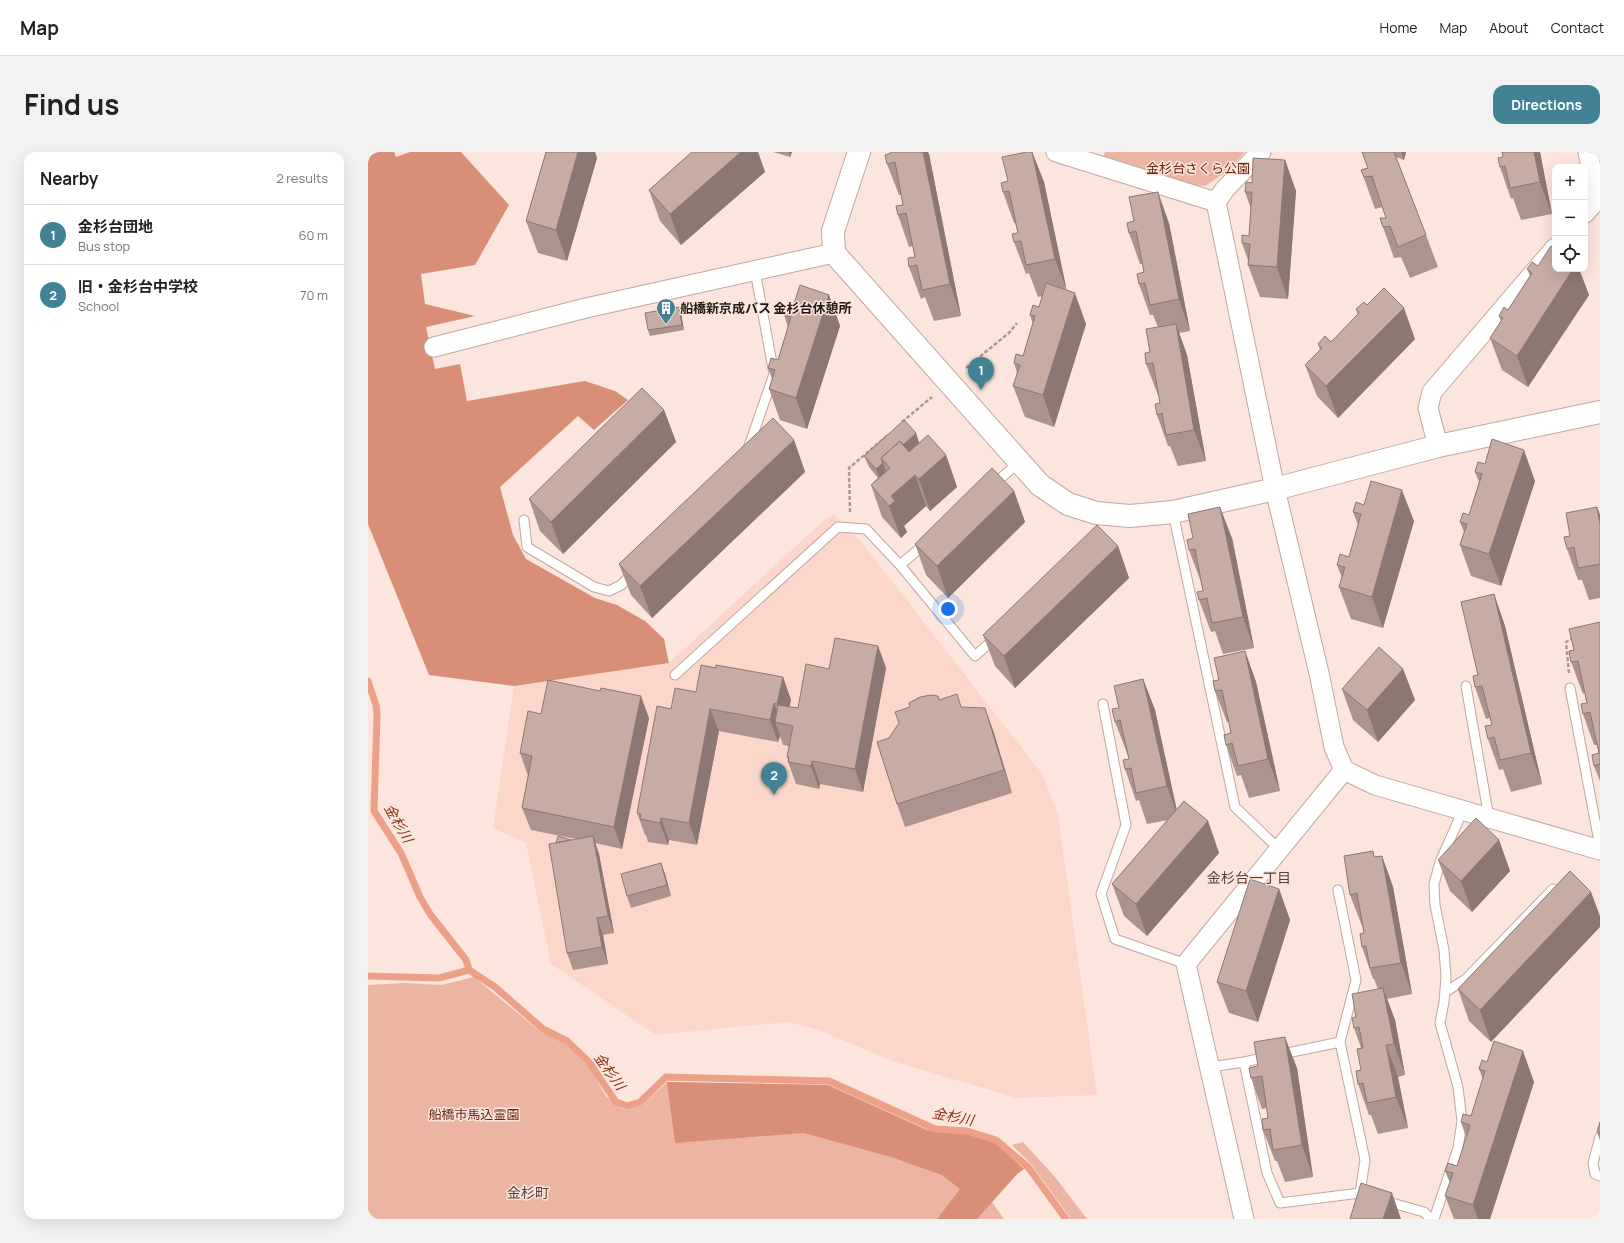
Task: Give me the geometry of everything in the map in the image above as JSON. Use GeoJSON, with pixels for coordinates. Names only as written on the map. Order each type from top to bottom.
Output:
{"type":"FeatureCollection","features":[{"type":"Feature","properties":{"kind":"street"},"geometry":{"type":"LineString","coordinates":[[859,152],[833,231],[834,253],[1040,485],[1068,504],[1096,513],[1130,516],[1173,512],[1275,489],[1438,446],[1600,412]]}},
{"type":"Feature","properties":{"kind":"street"},"geometry":{"type":"LineString","coordinates":[[1056,152],[1216,202]]}},
{"type":"Feature","properties":{"kind":"street"},"geometry":{"type":"LineString","coordinates":[[1261,152],[1225,189],[1216,202],[1275,489],[1319,673],[1334,747],[1344,770],[1375,785],[1600,850]]}},
{"type":"Feature","properties":{"kind":"street"},"geometry":{"type":"LineString","coordinates":[[1588,152],[1598,193],[1588,210]]}},
{"type":"Feature","properties":{"kind":"street"},"geometry":{"type":"LineString","coordinates":[[1438,446],[1428,408],[1432,392],[1552,252]]}},
{"type":"Feature","properties":{"kind":"street"},"geometry":{"type":"LineString","coordinates":[[434,347],[586,308],[834,253]]}},
{"type":"Feature","properties":{"kind":"street"},"geometry":{"type":"LineString","coordinates":[[1244,1219],[1186,964],[1278,849],[1344,770]]}},
{"type":"Feature","properties":{"kind":"lane"},"geometry":{"type":"LineString","coordinates":[[745,459],[774,374],[755,271]]}},
{"type":"Feature","properties":{"kind":"lane"},"geometry":{"type":"LineString","coordinates":[[983,493],[1019,462]]}},
{"type":"Feature","properties":{"kind":"lane"},"geometry":{"type":"LineString","coordinates":[[1173,512],[1235,807],[1278,849]]}},
{"type":"Feature","properties":{"kind":"lane"},"geometry":{"type":"LineString","coordinates":[[524,520],[527,547],[594,587],[609,591],[621,585],[637,568]]}},
{"type":"Feature","properties":{"kind":"lane"},"geometry":{"type":"LineString","coordinates":[[675,675],[838,527],[866,529],[900,565],[975,656],[1005,630]]}},
{"type":"Feature","properties":{"kind":"lane"},"geometry":{"type":"LineString","coordinates":[[900,565],[936,534]]}},
{"type":"Feature","properties":{"kind":"lane"},"geometry":{"type":"LineString","coordinates":[[1466,686],[1489,818]]}},
{"type":"Feature","properties":{"kind":"lane"},"geometry":{"type":"LineString","coordinates":[[1570,688],[1600,847]]}},
{"type":"Feature","properties":{"kind":"lane"},"geometry":{"type":"LineString","coordinates":[[1103,704],[1126,825],[1101,894],[1110,924],[1115,939],[1186,964]]}},
{"type":"Feature","properties":{"kind":"lane"},"geometry":{"type":"LineString","coordinates":[[1434,1219],[1458,1148],[1462,1121],[1458,1087],[1440,1023],[1445,992],[1444,950],[1434,905],[1434,884],[1440,862],[1463,810]]}},
{"type":"Feature","properties":{"kind":"lane"},"geometry":{"type":"LineString","coordinates":[[1445,992],[1466,979],[1553,889]]}},
{"type":"Feature","properties":{"kind":"lane"},"geometry":{"type":"LineString","coordinates":[[1338,890],[1356,980],[1340,1042],[1365,1160],[1360,1193]]}},
{"type":"Feature","properties":{"kind":"lane"},"geometry":{"type":"LineString","coordinates":[[1210,1067],[1244,1062],[1340,1042]]}},
{"type":"Feature","properties":{"kind":"lane"},"geometry":{"type":"LineString","coordinates":[[1244,1062],[1266,1173],[1280,1203],[1360,1193],[1424,1212],[1431,1219]]}},
{"type":"Feature","properties":{"kind":"lane"},"geometry":{"type":"LineString","coordinates":[[1600,1137],[1592,1163],[1595,1174],[1600,1176]]}},
{"type":"Feature","properties":{"kind":"path"},"geometry":{"type":"LineString","coordinates":[[962,372],[1010,332],[1017,323]]}},
{"type":"Feature","properties":{"kind":"path"},"geometry":{"type":"LineString","coordinates":[[896,427],[938,392]]}},
{"type":"Feature","properties":{"kind":"path"},"geometry":{"type":"LineString","coordinates":[[851,528],[849,468],[890,432]]}},
{"type":"Feature","properties":{"kind":"path"},"geometry":{"type":"LineString","coordinates":[[1570,688],[1566,642],[1580,635]]}},
{"type":"Feature","properties":{"kind":"shaded area"},"geometry":{"type":"Polygon","coordinates":[[[368,152],[394,152],[396,157],[410,152],[461,152],[509,205],[475,265],[421,274],[425,304],[475,316],[426,327],[435,369],[460,364],[467,401],[585,381],[615,391],[628,400],[594,430],[578,416],[500,487],[513,535],[526,559],[595,598],[617,605],[645,621],[664,639],[669,663],[514,686],[429,675],[368,524],[368,152]]]}},
{"type":"Feature","properties":{"kind":"shaded area"},"geometry":{"type":"Polygon","coordinates":[[[834,514],[863,544],[1043,775],[1058,815],[1097,1095],[1017,1098],[892,1061],[819,1030],[787,1022],[656,1035],[551,964],[526,843],[493,828],[514,686],[669,663],[822,522],[834,514]]]}},
{"type":"Feature","properties":{"kind":"shaded area"},"geometry":{"type":"Polygon","coordinates":[[[667,1082],[828,1085],[927,1130],[966,1134],[994,1142],[1024,1169],[1017,1174],[977,1219],[937,1219],[960,1189],[942,1175],[891,1157],[804,1133],[675,1143],[667,1082]]]}},
{"type":"Feature","properties":{"kind":"green space","name":"金杉台さくら公園"},"geometry":{"type":"Polygon","coordinates":[[[1105,152],[1245,152],[1226,172],[1205,186],[1187,184],[1103,157],[1105,152]]]}},
{"type":"Feature","properties":{"kind":"green space","name":"船橋市馬込霊園"},"geometry":{"type":"Polygon","coordinates":[[[474,977],[542,1033],[559,1039],[587,1063],[606,1096],[619,1107],[626,1110],[643,1104],[667,1082],[828,1085],[927,1130],[966,1134],[994,1142],[1024,1169],[1017,1174],[992,1202],[1004,1219],[368,1219],[368,985],[404,983],[441,985],[474,977]]]}},
{"type":"Feature","properties":{"kind":"green space"},"geometry":{"type":"Polygon","coordinates":[[[1023,1142],[1055,1177],[1087,1219],[1071,1219],[1031,1164],[1012,1145],[1023,1142]]]}},
{"type":"Feature","properties":{"kind":"building"},"geometry":{"type":"Polygon","coordinates":[[[546,152],[578,152],[556,230],[526,221],[546,152]]]}},
{"type":"Feature","properties":{"kind":"building"},"geometry":{"type":"Polygon","coordinates":[[[692,152],[741,152],[670,214],[649,190],[692,152]]]}},
{"type":"Feature","properties":{"kind":"building"},"geometry":{"type":"Polygon","coordinates":[[[891,152],[923,152],[950,284],[922,290],[917,265],[909,267],[908,258],[915,257],[906,213],[898,215],[896,206],[903,205],[895,162],[887,164],[885,155],[891,152]]]}},
{"type":"Feature","properties":{"kind":"building"},"geometry":{"type":"Polygon","coordinates":[[[1032,152],[1055,259],[1026,265],[1021,241],[1014,242],[1012,234],[1018,233],[1009,191],[1003,192],[1001,183],[1008,181],[1002,157],[1032,152]]]}},
{"type":"Feature","properties":{"kind":"building"},"geometry":{"type":"Polygon","coordinates":[[[1362,152],[1394,152],[1426,235],[1398,247],[1390,226],[1383,227],[1380,218],[1386,218],[1372,176],[1364,177],[1361,170],[1368,168],[1362,152]]]}},
{"type":"Feature","properties":{"kind":"building"},"geometry":{"type":"Polygon","coordinates":[[[1502,152],[1534,152],[1540,182],[1510,188],[1505,166],[1500,167],[1498,158],[1503,157],[1502,152]]]}},
{"type":"Feature","properties":{"kind":"building"},"geometry":{"type":"Polygon","coordinates":[[[1253,158],[1285,160],[1277,267],[1248,265],[1250,244],[1242,243],[1242,235],[1249,236],[1252,192],[1245,192],[1246,182],[1252,183],[1253,158]]]}},
{"type":"Feature","properties":{"kind":"building"},"geometry":{"type":"Polygon","coordinates":[[[1158,192],[1179,299],[1150,305],[1145,283],[1139,284],[1137,274],[1144,272],[1136,231],[1129,233],[1127,223],[1134,221],[1129,197],[1158,192]]]}},
{"type":"Feature","properties":{"kind":"building"},"geometry":{"type":"Polygon","coordinates":[[[1551,246],[1552,272],[1571,272],[1517,356],[1490,338],[1503,318],[1499,316],[1504,307],[1508,310],[1532,273],[1527,269],[1532,262],[1538,266],[1551,246]]]}},
{"type":"Feature","properties":{"kind":"building"},"geometry":{"type":"Polygon","coordinates":[[[1046,283],[1075,293],[1043,395],[1013,386],[1020,365],[1014,363],[1016,354],[1023,356],[1035,316],[1030,315],[1033,305],[1039,307],[1046,283]]]}},
{"type":"Feature","properties":{"kind":"building"},"geometry":{"type":"Polygon","coordinates":[[[800,285],[829,295],[796,398],[769,389],[775,370],[768,368],[771,358],[778,360],[791,317],[784,315],[787,305],[793,307],[800,285]]]}},
{"type":"Feature","properties":{"kind":"building"},"geometry":{"type":"Polygon","coordinates":[[[1384,288],[1404,308],[1326,386],[1305,365],[1322,348],[1318,344],[1325,336],[1331,342],[1359,313],[1356,309],[1364,302],[1367,305],[1384,288]]]}},
{"type":"Feature","properties":{"kind":"building","name":"船橋新京成バス 金杉台休憩所"},"geometry":{"type":"Polygon","coordinates":[[[679,307],[682,325],[648,330],[645,313],[679,307]]]}},
{"type":"Feature","properties":{"kind":"building"},"geometry":{"type":"Polygon","coordinates":[[[1176,324],[1194,430],[1166,435],[1162,413],[1157,415],[1155,404],[1160,403],[1153,363],[1146,364],[1145,353],[1150,352],[1146,329],[1176,324]]]}},
{"type":"Feature","properties":{"kind":"building"},"geometry":{"type":"Polygon","coordinates":[[[642,388],[664,410],[551,522],[529,499],[642,388]]]}},
{"type":"Feature","properties":{"kind":"building"},"geometry":{"type":"Polygon","coordinates":[[[773,418],[794,440],[640,586],[619,564],[773,418]]]}},
{"type":"Feature","properties":{"kind":"building"},"geometry":{"type":"Polygon","coordinates":[[[904,420],[916,433],[903,445],[900,441],[881,458],[883,463],[876,469],[864,456],[904,420]]]}},
{"type":"Feature","properties":{"kind":"building"},"geometry":{"type":"Polygon","coordinates":[[[928,435],[946,455],[919,479],[915,475],[891,496],[895,501],[889,506],[871,485],[890,468],[881,458],[900,441],[909,452],[928,435]]]}},
{"type":"Feature","properties":{"kind":"building"},"geometry":{"type":"Polygon","coordinates":[[[1492,439],[1524,450],[1489,554],[1460,545],[1467,524],[1460,522],[1463,513],[1469,515],[1482,474],[1475,472],[1478,462],[1485,464],[1492,439]]]}},
{"type":"Feature","properties":{"kind":"building"},"geometry":{"type":"Polygon","coordinates":[[[992,468],[1014,491],[937,566],[915,544],[992,468]]]}},
{"type":"Feature","properties":{"kind":"building"},"geometry":{"type":"Polygon","coordinates":[[[1371,481],[1402,490],[1372,597],[1339,587],[1345,567],[1337,565],[1340,554],[1349,557],[1361,514],[1353,512],[1356,502],[1364,505],[1371,481]]]}},
{"type":"Feature","properties":{"kind":"building"},"geometry":{"type":"Polygon","coordinates":[[[1220,507],[1243,617],[1212,623],[1207,598],[1199,600],[1197,592],[1203,591],[1195,549],[1189,550],[1187,540],[1193,538],[1188,514],[1220,507]]]}},
{"type":"Feature","properties":{"kind":"building"},"geometry":{"type":"Polygon","coordinates":[[[1597,507],[1600,524],[1600,564],[1578,568],[1574,547],[1567,549],[1564,537],[1570,536],[1566,513],[1597,507]]]}},
{"type":"Feature","properties":{"kind":"building"},"geometry":{"type":"Polygon","coordinates":[[[1097,525],[1118,546],[1004,656],[983,635],[1097,525]]]}},
{"type":"Feature","properties":{"kind":"building"},"geometry":{"type":"Polygon","coordinates":[[[1494,594],[1531,753],[1500,760],[1494,737],[1488,739],[1485,726],[1492,725],[1482,686],[1475,687],[1473,676],[1478,675],[1461,602],[1494,594]]]}},
{"type":"Feature","properties":{"kind":"building"},"geometry":{"type":"Polygon","coordinates":[[[1600,622],[1600,764],[1594,766],[1592,755],[1599,753],[1590,712],[1583,714],[1581,704],[1587,703],[1578,661],[1571,662],[1569,651],[1574,650],[1569,629],[1600,622]]]}},
{"type":"Feature","properties":{"kind":"building"},"geometry":{"type":"Polygon","coordinates":[[[835,638],[878,646],[855,769],[812,761],[811,766],[788,762],[789,757],[787,757],[793,726],[775,722],[778,705],[798,708],[806,664],[829,669],[835,638]]]}},
{"type":"Feature","properties":{"kind":"building"},"geometry":{"type":"Polygon","coordinates":[[[1379,647],[1403,669],[1367,710],[1342,689],[1379,647]]]}},
{"type":"Feature","properties":{"kind":"building"},"geometry":{"type":"Polygon","coordinates":[[[1245,651],[1268,759],[1238,766],[1232,743],[1226,745],[1224,735],[1231,733],[1222,690],[1215,691],[1213,681],[1219,680],[1214,658],[1245,651]]]}},
{"type":"Feature","properties":{"kind":"building"},"geometry":{"type":"Polygon","coordinates":[[[701,665],[716,668],[716,665],[783,677],[777,704],[774,703],[770,720],[710,709],[689,823],[661,818],[660,823],[640,819],[641,814],[637,813],[657,706],[671,709],[675,688],[696,692],[701,665]]]}},
{"type":"Feature","properties":{"kind":"building"},"geometry":{"type":"Polygon","coordinates":[[[1143,679],[1167,786],[1136,793],[1131,768],[1125,769],[1123,760],[1129,759],[1120,720],[1115,722],[1112,709],[1119,708],[1114,686],[1143,679]]]}},
{"type":"Feature","properties":{"kind":"building"},"geometry":{"type":"Polygon","coordinates":[[[548,680],[600,691],[601,688],[641,696],[614,827],[522,808],[532,756],[520,753],[528,711],[541,714],[548,680]]]}},
{"type":"Feature","properties":{"kind":"building"},"geometry":{"type":"Polygon","coordinates":[[[957,694],[961,707],[985,708],[1004,770],[897,804],[877,742],[889,738],[899,723],[895,712],[910,707],[909,703],[920,697],[931,695],[938,696],[939,700],[957,694]]]}},
{"type":"Feature","properties":{"kind":"building"},"geometry":{"type":"Polygon","coordinates":[[[1184,801],[1208,821],[1136,904],[1112,884],[1184,801]]]}},
{"type":"Feature","properties":{"kind":"building"},"geometry":{"type":"Polygon","coordinates":[[[1476,818],[1499,840],[1461,881],[1438,860],[1476,818]]]}},
{"type":"Feature","properties":{"kind":"building"},"geometry":{"type":"Polygon","coordinates":[[[558,836],[571,840],[556,843],[558,836]]]}},
{"type":"Feature","properties":{"kind":"building"},"geometry":{"type":"Polygon","coordinates":[[[593,836],[608,916],[597,918],[602,947],[567,953],[549,844],[593,836]]]}},
{"type":"Feature","properties":{"kind":"building"},"geometry":{"type":"Polygon","coordinates":[[[1373,851],[1374,857],[1382,856],[1401,963],[1370,968],[1366,946],[1362,947],[1360,934],[1364,933],[1357,893],[1350,895],[1344,856],[1373,851]]]}},
{"type":"Feature","properties":{"kind":"building"},"geometry":{"type":"Polygon","coordinates":[[[661,863],[667,885],[627,896],[621,874],[661,863]]]}},
{"type":"Feature","properties":{"kind":"building"},"geometry":{"type":"Polygon","coordinates":[[[1570,871],[1591,892],[1480,1010],[1458,989],[1570,871]]]}},
{"type":"Feature","properties":{"kind":"building"},"geometry":{"type":"Polygon","coordinates":[[[1250,879],[1279,889],[1246,991],[1217,982],[1250,879]]]}},
{"type":"Feature","properties":{"kind":"building"},"geometry":{"type":"Polygon","coordinates":[[[1383,988],[1394,1044],[1386,1045],[1396,1097],[1367,1103],[1363,1083],[1358,1084],[1356,1071],[1361,1070],[1357,1049],[1363,1048],[1359,1027],[1354,1028],[1352,1018],[1356,1017],[1352,994],[1383,988]]]}},
{"type":"Feature","properties":{"kind":"building"},"geometry":{"type":"Polygon","coordinates":[[[1285,1037],[1302,1145],[1273,1150],[1270,1129],[1263,1130],[1262,1119],[1268,1118],[1262,1076],[1251,1078],[1249,1068],[1258,1066],[1254,1042],[1285,1037]]]}},
{"type":"Feature","properties":{"kind":"building"},"geometry":{"type":"Polygon","coordinates":[[[1494,1041],[1523,1051],[1473,1205],[1445,1196],[1453,1173],[1445,1171],[1448,1163],[1457,1166],[1470,1125],[1461,1122],[1463,1114],[1471,1116],[1485,1071],[1479,1069],[1482,1060],[1487,1062],[1494,1041]]]}},
{"type":"Feature","properties":{"kind":"building"},"geometry":{"type":"Polygon","coordinates":[[[1600,1122],[1600,1133],[1597,1132],[1600,1122]]]}},
{"type":"Feature","properties":{"kind":"building"},"geometry":{"type":"Polygon","coordinates":[[[1361,1183],[1392,1193],[1383,1219],[1350,1219],[1361,1183]]]}},
{"type":"Feature","properties":{"kind":"waterway","name":"金杉川"},"geometry":{"type":"LineString","coordinates":[[368,681],[376,705],[377,716],[374,811],[401,853],[420,897],[430,914],[466,960],[469,970],[495,987],[543,1029],[567,1041],[589,1062],[616,1102],[627,1106],[640,1102],[666,1077],[829,1081],[935,1129],[967,1131],[996,1140],[1028,1167],[1066,1219]]}},
{"type":"Feature","properties":{"kind":"waterway"},"geometry":{"type":"LineString","coordinates":[[368,976],[439,978],[469,970]]}},
{"type":"Feature","properties":{"kind":"place","name":"船橋新京成バス 金杉台休憩所"},"geometry":{"type":"Point","coordinates":[666,325]}},
{"type":"Feature","properties":{"kind":"place","name":"金杉台団地"},"geometry":{"type":"Point","coordinates":[981,390]}},
{"type":"Feature","properties":{"kind":"place","name":"旧・金杉台中学校"},"geometry":{"type":"Point","coordinates":[774,795]}},
{"type":"Feature","properties":{"kind":"district","name":"金杉台一丁目"},"geometry":{"type":"Point","coordinates":[1249,877]}},
{"type":"Feature","properties":{"kind":"district","name":"金杉町"},"geometry":{"type":"Point","coordinates":[528,1192]}}]}
